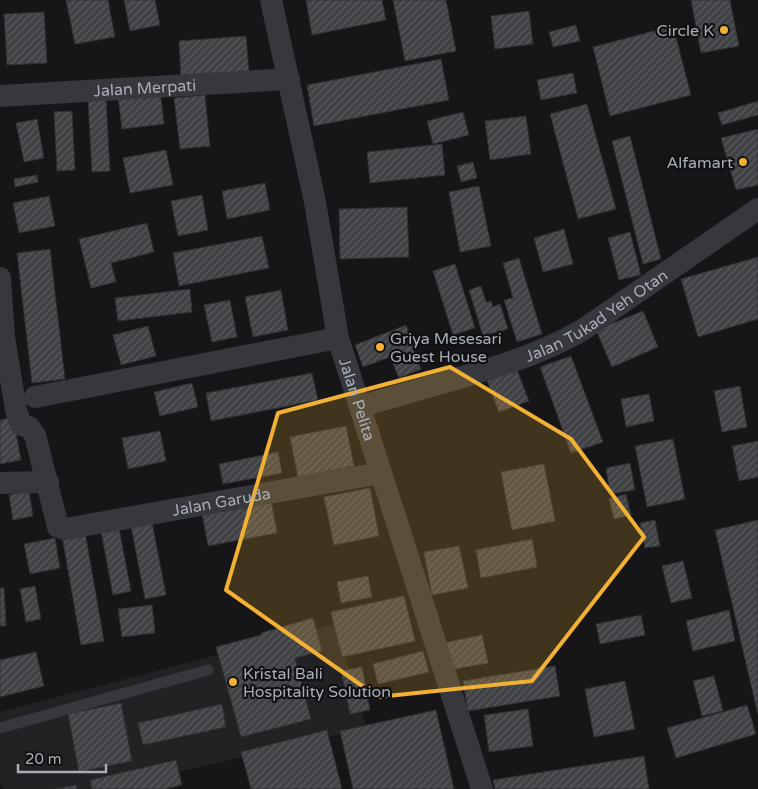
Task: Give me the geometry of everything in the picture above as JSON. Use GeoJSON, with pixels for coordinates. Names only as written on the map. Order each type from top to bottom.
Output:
{"type":"FeatureCollection","features":[{"type":"Feature","properties":{"kind":"street","name":"Jalan Pelita"},"geometry":{"type":"LineString","coordinates":[[271,0],[316,202],[338,338],[482,789]]}},
{"type":"Feature","properties":{"kind":"street","name":"Jalan Merpati"},"geometry":{"type":"LineString","coordinates":[[0,96],[289,79]]}},
{"type":"Feature","properties":{"kind":"street","name":"Jalan Tukad Yeh Otan"},"geometry":{"type":"LineString","coordinates":[[360,407],[490,369],[563,342],[758,209]]}},
{"type":"Feature","properties":{"kind":"street"},"geometry":{"type":"LineString","coordinates":[[0,278],[4,337],[16,410],[21,425],[29,427],[34,435],[48,482],[0,483]]}},
{"type":"Feature","properties":{"kind":"street"},"geometry":{"type":"LineString","coordinates":[[35,397],[338,338]]}},
{"type":"Feature","properties":{"kind":"street","name":"Jalan Garuda"},"geometry":{"type":"LineString","coordinates":[[48,482],[58,527],[65,529],[381,473]]}},
{"type":"Feature","properties":{"kind":"lane"},"geometry":{"type":"LineString","coordinates":[[0,728],[208,670]]}},
{"type":"Feature","properties":{"kind":"highlighted area"},"geometry":{"type":"Polygon","coordinates":[[[450,367],[571,439],[644,537],[532,681],[378,697],[226,590],[278,413],[450,367]]]}},
{"type":"Feature","properties":{"kind":"shaded area","name":"Kristal Bali Hospitality Solution"},"geometry":{"type":"Polygon","coordinates":[[[335,624],[367,728],[105,789],[5,789],[0,784],[0,712],[335,624]]]}},
{"type":"Feature","properties":{"kind":"building"},"geometry":{"type":"Polygon","coordinates":[[[66,0],[108,0],[115,37],[75,44],[66,0]]]}},
{"type":"Feature","properties":{"kind":"building"},"geometry":{"type":"Polygon","coordinates":[[[124,0],[155,0],[160,25],[130,31],[124,0]]]}},
{"type":"Feature","properties":{"kind":"building"},"geometry":{"type":"Polygon","coordinates":[[[306,0],[382,0],[386,20],[312,35],[306,0]]]}},
{"type":"Feature","properties":{"kind":"building"},"geometry":{"type":"Polygon","coordinates":[[[393,0],[446,0],[456,51],[405,61],[393,0]]]}},
{"type":"Feature","properties":{"kind":"building"},"geometry":{"type":"Polygon","coordinates":[[[691,0],[730,0],[739,46],[701,53],[691,0]]]}},
{"type":"Feature","properties":{"kind":"building"},"geometry":{"type":"Polygon","coordinates":[[[529,11],[533,44],[495,49],[491,16],[529,11]]]}},
{"type":"Feature","properties":{"kind":"building"},"geometry":{"type":"Polygon","coordinates":[[[44,12],[47,63],[7,65],[4,14],[44,12]]]}},
{"type":"Feature","properties":{"kind":"building"},"geometry":{"type":"Polygon","coordinates":[[[576,25],[580,41],[553,47],[549,32],[576,25]]]}},
{"type":"Feature","properties":{"kind":"building"},"geometry":{"type":"Polygon","coordinates":[[[673,26],[691,95],[610,116],[593,47],[673,26]]]}},
{"type":"Feature","properties":{"kind":"building"},"geometry":{"type":"Polygon","coordinates":[[[246,36],[249,73],[181,78],[179,41],[246,36]]]}},
{"type":"Feature","properties":{"kind":"building"},"geometry":{"type":"Polygon","coordinates":[[[441,59],[449,100],[314,126],[307,85],[441,59]]]}},
{"type":"Feature","properties":{"kind":"building"},"geometry":{"type":"Polygon","coordinates":[[[573,73],[577,93],[541,100],[537,80],[573,73]]]}},
{"type":"Feature","properties":{"kind":"building"},"geometry":{"type":"Polygon","coordinates":[[[160,90],[164,124],[122,129],[118,96],[160,90]]]}},
{"type":"Feature","properties":{"kind":"building"},"geometry":{"type":"Polygon","coordinates":[[[205,95],[210,146],[180,149],[174,98],[205,95]]]}},
{"type":"Feature","properties":{"kind":"building"},"geometry":{"type":"Polygon","coordinates":[[[106,99],[110,171],[92,172],[88,100],[106,99]]]}},
{"type":"Feature","properties":{"kind":"building"},"geometry":{"type":"Polygon","coordinates":[[[758,101],[758,115],[722,125],[718,113],[758,101]]]}},
{"type":"Feature","properties":{"kind":"building"},"geometry":{"type":"Polygon","coordinates":[[[587,104],[616,209],[578,219],[550,114],[587,104]]]}},
{"type":"Feature","properties":{"kind":"building"},"geometry":{"type":"Polygon","coordinates":[[[72,111],[75,170],[57,171],[54,112],[72,111]]]}},
{"type":"Feature","properties":{"kind":"building"},"geometry":{"type":"Polygon","coordinates":[[[463,112],[469,135],[433,144],[427,121],[463,112]]]}},
{"type":"Feature","properties":{"kind":"building"},"geometry":{"type":"Polygon","coordinates":[[[526,116],[531,154],[490,160],[485,121],[526,116]]]}},
{"type":"Feature","properties":{"kind":"building"},"geometry":{"type":"Polygon","coordinates":[[[37,119],[44,158],[24,162],[16,123],[37,119]]]}},
{"type":"Feature","properties":{"kind":"building","name":"Alfamart"},"geometry":{"type":"Polygon","coordinates":[[[758,129],[758,185],[736,190],[721,138],[758,129]]]}},
{"type":"Feature","properties":{"kind":"building"},"geometry":{"type":"Polygon","coordinates":[[[630,136],[661,259],[643,264],[612,141],[630,136]]]}},
{"type":"Feature","properties":{"kind":"building"},"geometry":{"type":"Polygon","coordinates":[[[442,144],[445,175],[370,183],[367,152],[442,144]]]}},
{"type":"Feature","properties":{"kind":"building"},"geometry":{"type":"Polygon","coordinates":[[[166,150],[173,185],[130,193],[123,158],[166,150]]]}},
{"type":"Feature","properties":{"kind":"building"},"geometry":{"type":"Polygon","coordinates":[[[473,162],[477,178],[461,182],[457,166],[473,162]]]}},
{"type":"Feature","properties":{"kind":"building"},"geometry":{"type":"Polygon","coordinates":[[[37,175],[38,182],[15,187],[14,179],[37,175]]]}},
{"type":"Feature","properties":{"kind":"building"},"geometry":{"type":"Polygon","coordinates":[[[265,183],[270,210],[227,219],[222,191],[265,183]]]}},
{"type":"Feature","properties":{"kind":"building"},"geometry":{"type":"Polygon","coordinates":[[[479,186],[491,246],[460,252],[449,192],[479,186]]]}},
{"type":"Feature","properties":{"kind":"building"},"geometry":{"type":"Polygon","coordinates":[[[202,195],[208,230],[178,236],[171,201],[202,195]]]}},
{"type":"Feature","properties":{"kind":"building"},"geometry":{"type":"Polygon","coordinates":[[[49,196],[55,226],[19,233],[13,203],[49,196]]]}},
{"type":"Feature","properties":{"kind":"building"},"geometry":{"type":"Polygon","coordinates":[[[407,207],[409,257],[340,259],[339,209],[407,207]]]}},
{"type":"Feature","properties":{"kind":"building"},"geometry":{"type":"Polygon","coordinates":[[[147,223],[154,252],[111,263],[116,282],[91,288],[79,239],[147,223]]]}},
{"type":"Feature","properties":{"kind":"building"},"geometry":{"type":"Polygon","coordinates":[[[564,229],[573,264],[543,272],[534,238],[564,229]]]}},
{"type":"Feature","properties":{"kind":"building"},"geometry":{"type":"Polygon","coordinates":[[[630,232],[641,275],[619,280],[608,238],[630,232]]]}},
{"type":"Feature","properties":{"kind":"building"},"geometry":{"type":"Polygon","coordinates":[[[262,236],[269,268],[179,286],[173,253],[262,236]]]}},
{"type":"Feature","properties":{"kind":"building"},"geometry":{"type":"Polygon","coordinates":[[[50,249],[65,379],[32,383],[17,253],[50,249]]]}},
{"type":"Feature","properties":{"kind":"building"},"geometry":{"type":"Polygon","coordinates":[[[758,257],[758,319],[698,337],[681,279],[758,257]]]}},
{"type":"Feature","properties":{"kind":"building"},"geometry":{"type":"Polygon","coordinates":[[[519,258],[542,334],[517,342],[504,300],[513,298],[503,263],[519,258]]]}},
{"type":"Feature","properties":{"kind":"building"},"geometry":{"type":"Polygon","coordinates":[[[455,264],[475,328],[453,335],[433,271],[455,264]]]}},
{"type":"Feature","properties":{"kind":"building"},"geometry":{"type":"Polygon","coordinates":[[[481,286],[486,302],[491,301],[493,307],[500,304],[508,329],[483,336],[469,290],[481,286]]]}},
{"type":"Feature","properties":{"kind":"building"},"geometry":{"type":"Polygon","coordinates":[[[190,289],[192,312],[118,321],[115,298],[190,289]]]}},
{"type":"Feature","properties":{"kind":"building"},"geometry":{"type":"Polygon","coordinates":[[[281,290],[288,330],[253,337],[245,297],[281,290]]]}},
{"type":"Feature","properties":{"kind":"building"},"geometry":{"type":"Polygon","coordinates":[[[230,300],[237,337],[212,342],[204,305],[230,300]]]}},
{"type":"Feature","properties":{"kind":"building"},"geometry":{"type":"Polygon","coordinates":[[[643,311],[658,347],[612,367],[596,330],[643,311]]]}},
{"type":"Feature","properties":{"kind":"building"},"geometry":{"type":"Polygon","coordinates":[[[406,325],[421,369],[399,378],[390,357],[363,367],[355,345],[406,325]]]}},
{"type":"Feature","properties":{"kind":"building"},"geometry":{"type":"Polygon","coordinates":[[[148,326],[156,356],[121,365],[113,335],[148,326]]]}},
{"type":"Feature","properties":{"kind":"building"},"geometry":{"type":"Polygon","coordinates":[[[571,356],[603,442],[571,453],[540,367],[571,356]]]}},
{"type":"Feature","properties":{"kind":"building"},"geometry":{"type":"Polygon","coordinates":[[[516,367],[529,401],[499,412],[486,378],[516,367]]]}},
{"type":"Feature","properties":{"kind":"building"},"geometry":{"type":"Polygon","coordinates":[[[312,373],[318,400],[211,421],[206,393],[312,373]]]}},
{"type":"Feature","properties":{"kind":"building"},"geometry":{"type":"Polygon","coordinates":[[[192,383],[198,407],[160,416],[154,392],[192,383]]]}},
{"type":"Feature","properties":{"kind":"building"},"geometry":{"type":"Polygon","coordinates":[[[740,386],[747,427],[722,432],[714,391],[740,386]]]}},
{"type":"Feature","properties":{"kind":"building"},"geometry":{"type":"Polygon","coordinates":[[[649,394],[654,421],[626,427],[621,399],[649,394]]]}},
{"type":"Feature","properties":{"kind":"building"},"geometry":{"type":"Polygon","coordinates":[[[13,417],[21,460],[0,464],[0,420],[13,417]]]}},
{"type":"Feature","properties":{"kind":"building"},"geometry":{"type":"Polygon","coordinates":[[[346,426],[354,466],[298,477],[290,437],[346,426]]]}},
{"type":"Feature","properties":{"kind":"building"},"geometry":{"type":"Polygon","coordinates":[[[160,431],[166,461],[128,469],[122,438],[160,431]]]}},
{"type":"Feature","properties":{"kind":"building"},"geometry":{"type":"Polygon","coordinates":[[[673,439],[685,499],[647,507],[635,446],[673,439]]]}},
{"type":"Feature","properties":{"kind":"building"},"geometry":{"type":"Polygon","coordinates":[[[758,441],[758,477],[739,481],[732,446],[758,441]]]}},
{"type":"Feature","properties":{"kind":"building"},"geometry":{"type":"Polygon","coordinates":[[[278,452],[282,473],[223,484],[219,464],[278,452]]]}},
{"type":"Feature","properties":{"kind":"building"},"geometry":{"type":"Polygon","coordinates":[[[630,463],[635,490],[610,494],[606,468],[630,463]]]}},
{"type":"Feature","properties":{"kind":"building"},"geometry":{"type":"Polygon","coordinates":[[[544,464],[555,521],[512,530],[501,472],[544,464]]]}},
{"type":"Feature","properties":{"kind":"building"},"geometry":{"type":"Polygon","coordinates":[[[370,488],[379,536],[334,545],[324,497],[370,488]]]}},
{"type":"Feature","properties":{"kind":"building"},"geometry":{"type":"Polygon","coordinates":[[[29,491],[33,516],[13,520],[9,495],[29,491]]]}},
{"type":"Feature","properties":{"kind":"building"},"geometry":{"type":"Polygon","coordinates":[[[626,494],[631,515],[614,519],[609,499],[626,494]]]}},
{"type":"Feature","properties":{"kind":"building"},"geometry":{"type":"Polygon","coordinates":[[[271,500],[277,533],[208,546],[202,513],[271,500]]]}},
{"type":"Feature","properties":{"kind":"building"},"geometry":{"type":"Polygon","coordinates":[[[151,517],[166,595],[145,599],[130,521],[151,517]]]}},
{"type":"Feature","properties":{"kind":"building"},"geometry":{"type":"Polygon","coordinates":[[[655,520],[660,546],[645,548],[640,523],[655,520]]]}},
{"type":"Feature","properties":{"kind":"building"},"geometry":{"type":"Polygon","coordinates":[[[758,520],[758,715],[715,530],[758,520]]]}},
{"type":"Feature","properties":{"kind":"building"},"geometry":{"type":"Polygon","coordinates":[[[118,523],[131,591],[113,595],[100,526],[118,523]]]}},
{"type":"Feature","properties":{"kind":"building"},"geometry":{"type":"Polygon","coordinates":[[[85,532],[104,641],[81,645],[62,536],[85,532]]]}},
{"type":"Feature","properties":{"kind":"building"},"geometry":{"type":"Polygon","coordinates":[[[55,538],[60,568],[30,574],[24,544],[55,538]]]}},
{"type":"Feature","properties":{"kind":"building"},"geometry":{"type":"Polygon","coordinates":[[[532,539],[537,567],[481,578],[476,550],[532,539]]]}},
{"type":"Feature","properties":{"kind":"building"},"geometry":{"type":"Polygon","coordinates":[[[459,546],[468,588],[432,595],[424,552],[459,546]]]}},
{"type":"Feature","properties":{"kind":"building"},"geometry":{"type":"Polygon","coordinates":[[[683,561],[692,598],[671,603],[662,566],[683,561]]]}},
{"type":"Feature","properties":{"kind":"building"},"geometry":{"type":"Polygon","coordinates":[[[368,576],[372,597],[341,603],[337,582],[368,576]]]}},
{"type":"Feature","properties":{"kind":"building"},"geometry":{"type":"Polygon","coordinates":[[[35,586],[41,619],[26,622],[20,589],[35,586]]]}},
{"type":"Feature","properties":{"kind":"building"},"geometry":{"type":"Polygon","coordinates":[[[0,588],[4,588],[6,626],[0,626],[0,588]]]}},
{"type":"Feature","properties":{"kind":"building"},"geometry":{"type":"Polygon","coordinates":[[[404,596],[415,641],[342,657],[331,612],[404,596]]]}},
{"type":"Feature","properties":{"kind":"building"},"geometry":{"type":"Polygon","coordinates":[[[152,605],[155,633],[122,637],[118,609],[152,605]]]}},
{"type":"Feature","properties":{"kind":"building"},"geometry":{"type":"Polygon","coordinates":[[[729,610],[735,641],[693,651],[686,621],[729,610]]]}},
{"type":"Feature","properties":{"kind":"building"},"geometry":{"type":"Polygon","coordinates":[[[641,615],[645,635],[600,644],[596,624],[641,615]]]}},
{"type":"Feature","properties":{"kind":"building"},"geometry":{"type":"Polygon","coordinates":[[[313,618],[322,651],[295,658],[311,719],[241,737],[216,647],[313,618]]]}},
{"type":"Feature","properties":{"kind":"building"},"geometry":{"type":"Polygon","coordinates":[[[482,635],[488,663],[449,670],[444,643],[482,635]]]}},
{"type":"Feature","properties":{"kind":"building"},"geometry":{"type":"Polygon","coordinates":[[[423,651],[429,672],[378,684],[373,664],[423,651]]]}},
{"type":"Feature","properties":{"kind":"building"},"geometry":{"type":"Polygon","coordinates":[[[36,652],[44,686],[0,697],[0,660],[36,652]]]}},
{"type":"Feature","properties":{"kind":"building"},"geometry":{"type":"Polygon","coordinates":[[[555,666],[560,696],[468,711],[463,681],[555,666]]]}},
{"type":"Feature","properties":{"kind":"building"},"geometry":{"type":"Polygon","coordinates":[[[362,667],[370,710],[350,714],[341,671],[362,667]]]}},
{"type":"Feature","properties":{"kind":"building"},"geometry":{"type":"Polygon","coordinates":[[[714,676],[723,711],[702,716],[693,681],[714,676]]]}},
{"type":"Feature","properties":{"kind":"building"},"geometry":{"type":"Polygon","coordinates":[[[625,681],[635,729],[594,737],[585,689],[625,681]]]}},
{"type":"Feature","properties":{"kind":"building"},"geometry":{"type":"Polygon","coordinates":[[[121,703],[132,761],[79,772],[68,714],[121,703]]]}},
{"type":"Feature","properties":{"kind":"building"},"geometry":{"type":"Polygon","coordinates":[[[222,704],[226,727],[143,745],[138,723],[222,704]]]}},
{"type":"Feature","properties":{"kind":"building"},"geometry":{"type":"Polygon","coordinates":[[[747,705],[756,734],[676,758],[667,728],[747,705]]]}},
{"type":"Feature","properties":{"kind":"building"},"geometry":{"type":"Polygon","coordinates":[[[528,709],[533,746],[489,752],[484,715],[528,709]]]}},
{"type":"Feature","properties":{"kind":"building"},"geometry":{"type":"Polygon","coordinates":[[[436,710],[454,789],[353,789],[340,731],[436,710]]]}},
{"type":"Feature","properties":{"kind":"building"},"geometry":{"type":"Polygon","coordinates":[[[327,730],[342,789],[251,789],[241,752],[327,730]]]}},
{"type":"Feature","properties":{"kind":"building"},"geometry":{"type":"Polygon","coordinates":[[[644,756],[649,789],[495,789],[493,780],[644,756]]]}},
{"type":"Feature","properties":{"kind":"building"},"geometry":{"type":"Polygon","coordinates":[[[176,760],[182,785],[165,789],[92,789],[90,780],[176,760]]]}},
{"type":"Feature","properties":{"kind":"building"},"geometry":{"type":"Polygon","coordinates":[[[76,785],[77,789],[55,789],[76,785]]]}},
{"type":"Feature","properties":{"kind":"place","name":"Circle K"},"geometry":{"type":"Point","coordinates":[724,30]}},
{"type":"Feature","properties":{"kind":"place","name":"Alfamart"},"geometry":{"type":"Point","coordinates":[743,162]}},
{"type":"Feature","properties":{"kind":"place","name":"Griya Mesesari Guest House"},"geometry":{"type":"Point","coordinates":[380,347]}},
{"type":"Feature","properties":{"kind":"place","name":"Kristal Bali Hospitality Solution"},"geometry":{"type":"Point","coordinates":[233,682]}}]}
